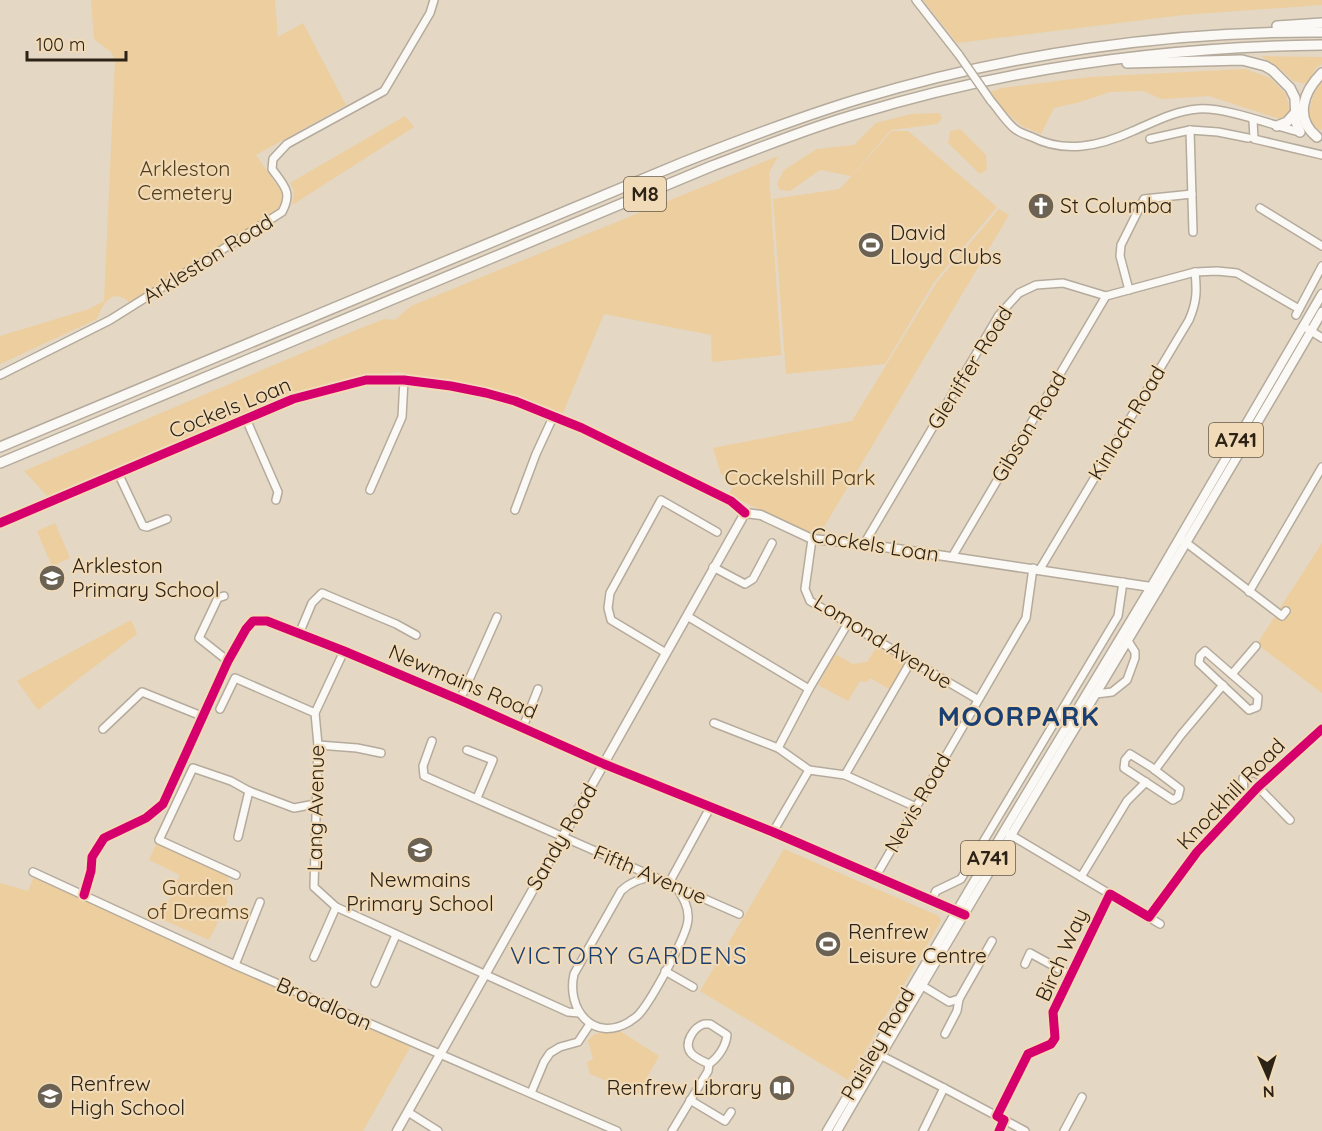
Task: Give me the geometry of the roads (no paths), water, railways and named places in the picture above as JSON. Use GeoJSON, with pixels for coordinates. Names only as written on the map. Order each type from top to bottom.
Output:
{"type":"FeatureCollection","features":[{"type":"Feature","properties":{"kind":"highway"},"geometry":{"type":"LineString","coordinates":[[1159,40],[1243,29],[1322,23]]}},
{"type":"Feature","properties":{"kind":"highway","name":"M8"},"geometry":{"type":"LineString","coordinates":[[0,447],[771,127],[860,99],[961,72],[1038,57],[1159,40],[1226,34],[1322,32]]}},
{"type":"Feature","properties":{"kind":"highway","name":"M8"},"geometry":{"type":"LineString","coordinates":[[0,463],[712,166],[818,126],[941,91],[1061,66],[1190,51],[1322,45]]}},
{"type":"Feature","properties":{"kind":"highway"},"geometry":{"type":"LineString","coordinates":[[1061,66],[1182,61],[1242,60],[1255,62],[1272,70],[1286,83],[1295,98],[1296,125],[1300,132]]}},
{"type":"Feature","properties":{"kind":"highway"},"geometry":{"type":"LineString","coordinates":[[1320,137],[1305,124],[1303,110],[1311,86],[1322,73]]}},
{"type":"Feature","properties":{"kind":"highway"},"geometry":{"type":"LineString","coordinates":[[1277,126],[1287,122],[1295,113]]}},
{"type":"Feature","properties":{"kind":"main road"},"geometry":{"type":"LineString","coordinates":[[1300,132],[1320,137]]}},
{"type":"Feature","properties":{"kind":"main road","name":"A741"},"geometry":{"type":"LineString","coordinates":[[1155,589],[1307,329],[1322,294]]}},
{"type":"Feature","properties":{"kind":"main road","name":"A741"},"geometry":{"type":"LineString","coordinates":[[1307,329],[1322,312]]}},
{"type":"Feature","properties":{"kind":"main road","name":"Cockels Loan"},"geometry":{"type":"LineString","coordinates":[[745,513],[761,515],[812,539],[864,544],[1037,569],[1155,589]]}},
{"type":"Feature","properties":{"kind":"main road","name":"Sandy Road"},"geometry":{"type":"LineString","coordinates":[[397,1131],[745,513]]}},
{"type":"Feature","properties":{"kind":"main road","name":"Paisley Road"},"geometry":{"type":"LineString","coordinates":[[1008,833],[1128,641],[1155,589]]}},
{"type":"Feature","properties":{"kind":"main road","name":"Paisley Road"},"geometry":{"type":"LineString","coordinates":[[837,1131],[961,913],[1155,589]]}},
{"type":"Feature","properties":{"kind":"main road","name":"Paisley Road"},"geometry":{"type":"LineString","coordinates":[[827,1131],[961,913]]}},
{"type":"Feature","properties":{"kind":"street","name":"Arkleston Road"},"geometry":{"type":"LineString","coordinates":[[0,375],[110,320],[282,212],[288,201],[287,189],[272,170],[273,159],[287,144],[384,90],[430,13],[434,0]]}},
{"type":"Feature","properties":{"kind":"street"},"geometry":{"type":"LineString","coordinates":[[916,0],[991,101],[1015,129],[1036,139],[1063,147],[1088,146],[1121,136],[1165,117],[1190,110],[1210,109],[1300,132]]}},
{"type":"Feature","properties":{"kind":"street"},"geometry":{"type":"LineString","coordinates":[[1253,120],[1254,139],[1322,155]]}},
{"type":"Feature","properties":{"kind":"street"},"geometry":{"type":"LineString","coordinates":[[1190,130],[1193,232]]}},
{"type":"Feature","properties":{"kind":"street"},"geometry":{"type":"LineString","coordinates":[[1150,139],[1190,130],[1218,132],[1248,138]]}},
{"type":"Feature","properties":{"kind":"street"},"geometry":{"type":"LineString","coordinates":[[1129,290],[1120,256],[1121,245],[1144,199],[1192,194]]}},
{"type":"Feature","properties":{"kind":"street"},"geometry":{"type":"LineString","coordinates":[[1260,208],[1322,246]]}},
{"type":"Feature","properties":{"kind":"street"},"geometry":{"type":"LineString","coordinates":[[1106,296],[1195,272],[1216,271],[1237,273],[1297,312],[1322,266]]}},
{"type":"Feature","properties":{"kind":"street","name":"Kinloch Road"},"geometry":{"type":"LineString","coordinates":[[1037,569],[1189,320],[1198,293],[1195,272]]}},
{"type":"Feature","properties":{"kind":"street","name":"Gleniffer Road"},"geometry":{"type":"LineString","coordinates":[[864,544],[999,315],[1012,300],[1019,293],[1036,285],[1063,283],[1106,296]]}},
{"type":"Feature","properties":{"kind":"street","name":"Gibson Road"},"geometry":{"type":"LineString","coordinates":[[952,557],[1106,296]]}},
{"type":"Feature","properties":{"kind":"street"},"geometry":{"type":"LineString","coordinates":[[1307,329],[1322,338]]}},
{"type":"Feature","properties":{"kind":"street","name":"Cockels Loan"},"geometry":{"type":"LineString","coordinates":[[0,523],[293,399],[366,380],[404,380],[486,393],[554,416],[731,501],[745,513]]}},
{"type":"Feature","properties":{"kind":"street"},"geometry":{"type":"LineString","coordinates":[[370,490],[402,417],[404,380]]}},
{"type":"Feature","properties":{"kind":"street"},"geometry":{"type":"LineString","coordinates":[[515,510],[536,454],[554,416]]}},
{"type":"Feature","properties":{"kind":"street"},"geometry":{"type":"LineString","coordinates":[[246,419],[278,492],[276,500]]}},
{"type":"Feature","properties":{"kind":"street"},"geometry":{"type":"LineString","coordinates":[[1250,592],[1322,467]]}},
{"type":"Feature","properties":{"kind":"street"},"geometry":{"type":"LineString","coordinates":[[118,473],[143,526],[147,527],[167,519]]}},
{"type":"Feature","properties":{"kind":"street"},"geometry":{"type":"LineString","coordinates":[[666,653],[611,620],[608,608],[610,593],[661,500],[717,532]]}},
{"type":"Feature","properties":{"kind":"street","name":"Lomond Avenue"},"geometry":{"type":"LineString","coordinates":[[812,539],[805,589],[810,602],[977,699]]}},
{"type":"Feature","properties":{"kind":"street"},"geometry":{"type":"LineString","coordinates":[[1183,541],[1282,616],[1286,611]]}},
{"type":"Feature","properties":{"kind":"street"},"geometry":{"type":"LineString","coordinates":[[713,567],[745,584],[753,579],[772,543]]}},
{"type":"Feature","properties":{"kind":"street","name":"Nevis Road"},"geometry":{"type":"LineString","coordinates":[[876,876],[1026,618],[1037,569]]}},
{"type":"Feature","properties":{"kind":"street"},"geometry":{"type":"LineString","coordinates":[[932,900],[936,891],[961,879],[1118,616],[1123,582]]}},
{"type":"Feature","properties":{"kind":"street"},"geometry":{"type":"LineString","coordinates":[[299,634],[312,603],[322,593],[396,624],[416,636]]}},
{"type":"Feature","properties":{"kind":"street"},"geometry":{"type":"LineString","coordinates":[[224,596],[218,598],[199,638],[228,661]]}},
{"type":"Feature","properties":{"kind":"street"},"geometry":{"type":"LineString","coordinates":[[687,616],[809,689]]}},
{"type":"Feature","properties":{"kind":"street"},"geometry":{"type":"LineString","coordinates":[[460,699],[497,617]]}},
{"type":"Feature","properties":{"kind":"street","name":"Newmains Road"},"geometry":{"type":"LineString","coordinates":[[84,895],[91,871],[92,857],[104,838],[146,818],[162,804],[228,661],[246,629],[253,621],[267,621],[460,699],[604,764],[711,806],[961,913]]}},
{"type":"Feature","properties":{"kind":"street"},"geometry":{"type":"LineString","coordinates":[[778,748],[848,623]]}},
{"type":"Feature","properties":{"kind":"street"},"geometry":{"type":"LineString","coordinates":[[1096,694],[1112,692],[1127,680],[1136,658],[1128,641]]}},
{"type":"Feature","properties":{"kind":"street"},"geometry":{"type":"LineString","coordinates":[[1081,877],[1127,801],[1147,782],[1181,735],[1256,646]]}},
{"type":"Feature","properties":{"kind":"street"},"geometry":{"type":"LineString","coordinates":[[220,709],[236,678],[315,713],[344,651]]}},
{"type":"Feature","properties":{"kind":"street"},"geometry":{"type":"LineString","coordinates":[[1205,651],[1258,697],[1257,707],[1249,710],[1223,685],[1198,663],[1205,651]]}},
{"type":"Feature","properties":{"kind":"street"},"geometry":{"type":"LineString","coordinates":[[845,775],[911,662]]}},
{"type":"Feature","properties":{"kind":"street"},"geometry":{"type":"LineString","coordinates":[[523,727],[538,689]]}},
{"type":"Feature","properties":{"kind":"street"},"geometry":{"type":"LineString","coordinates":[[103,729],[142,692],[204,717]]}},
{"type":"Feature","properties":{"kind":"street","name":"Lang Avenue"},"geometry":{"type":"LineString","coordinates":[[315,713],[318,745],[314,887],[336,907],[568,1012],[579,1013]]}},
{"type":"Feature","properties":{"kind":"street"},"geometry":{"type":"LineString","coordinates":[[714,723],[778,748],[809,770],[845,775],[916,807]]}},
{"type":"Feature","properties":{"kind":"street","name":"Knockhill Road"},"geometry":{"type":"LineString","coordinates":[[1149,917],[1197,852],[1248,796],[1322,729]]}},
{"type":"Feature","properties":{"kind":"street","name":"Fifth Avenue"},"geometry":{"type":"LineString","coordinates":[[432,741],[423,766],[424,776],[739,914]]}},
{"type":"Feature","properties":{"kind":"street"},"geometry":{"type":"LineString","coordinates":[[318,745],[357,748],[381,753]]}},
{"type":"Feature","properties":{"kind":"street"},"geometry":{"type":"LineString","coordinates":[[467,750],[493,760],[477,798]]}},
{"type":"Feature","properties":{"kind":"street"},"geometry":{"type":"LineString","coordinates":[[1130,754],[1180,789],[1178,797],[1173,800],[1147,782],[1124,768],[1125,760],[1130,754]]}},
{"type":"Feature","properties":{"kind":"street"},"geometry":{"type":"LineString","coordinates":[[236,875],[159,840],[193,768],[231,781],[249,791],[294,808],[315,804]]}},
{"type":"Feature","properties":{"kind":"street"},"geometry":{"type":"LineString","coordinates":[[773,832],[809,770]]}},
{"type":"Feature","properties":{"kind":"street","name":"Knockhill Road"},"geometry":{"type":"LineString","coordinates":[[1248,796],[1244,791],[1243,778],[1254,772],[1267,779]]}},
{"type":"Feature","properties":{"kind":"street","name":"Knockhill Road"},"geometry":{"type":"LineString","coordinates":[[1258,787],[1290,820]]}},
{"type":"Feature","properties":{"kind":"street"},"geometry":{"type":"LineString","coordinates":[[238,837],[249,791]]}},
{"type":"Feature","properties":{"kind":"street"},"geometry":{"type":"LineString","coordinates":[[653,876],[634,882],[621,891],[574,974],[573,996],[579,1013],[590,1024],[611,1028],[625,1024],[635,1018],[645,1007],[688,925],[686,904],[672,884],[711,806]]}},
{"type":"Feature","properties":{"kind":"street"},"geometry":{"type":"LineString","coordinates":[[1008,833],[1160,924]]}},
{"type":"Feature","properties":{"kind":"street","name":"Broadloan"},"geometry":{"type":"LineString","coordinates":[[33,872],[235,965],[617,1131]]}},
{"type":"Feature","properties":{"kind":"street","name":"Birch Way"},"geometry":{"type":"LineString","coordinates":[[997,1116],[1028,1054],[1051,1044],[1055,1038],[1053,1012],[1110,894]]}},
{"type":"Feature","properties":{"kind":"street"},"geometry":{"type":"LineString","coordinates":[[235,965],[260,903]]}},
{"type":"Feature","properties":{"kind":"street"},"geometry":{"type":"LineString","coordinates":[[314,957],[336,907]]}},
{"type":"Feature","properties":{"kind":"street"},"geometry":{"type":"LineString","coordinates":[[375,983],[396,935]]}},
{"type":"Feature","properties":{"kind":"street"},"geometry":{"type":"LineString","coordinates":[[945,1034],[957,1011],[959,999],[992,941]]}},
{"type":"Feature","properties":{"kind":"street"},"geometry":{"type":"LineString","coordinates":[[1024,964],[1030,953],[1070,975]]}},
{"type":"Feature","properties":{"kind":"street"},"geometry":{"type":"LineString","coordinates":[[664,971],[693,987]]}},
{"type":"Feature","properties":{"kind":"street"},"geometry":{"type":"LineString","coordinates":[[921,985],[949,1002],[959,999]]}},
{"type":"Feature","properties":{"kind":"street"},"geometry":{"type":"LineString","coordinates":[[531,1094],[547,1057],[554,1050],[581,1040],[590,1024]]}},
{"type":"Feature","properties":{"kind":"street"},"geometry":{"type":"LineString","coordinates":[[672,1131],[708,1071],[709,1064],[715,1060],[727,1041],[727,1035],[710,1024],[696,1027],[688,1043],[692,1055],[709,1064]]}},
{"type":"Feature","properties":{"kind":"street"},"geometry":{"type":"LineString","coordinates":[[870,1058],[880,1055],[1025,1131]]}},
{"type":"Feature","properties":{"kind":"street"},"geometry":{"type":"LineString","coordinates":[[923,1131],[944,1088]]}},
{"type":"Feature","properties":{"kind":"street"},"geometry":{"type":"LineString","coordinates":[[1064,1131],[1082,1097]]}},
{"type":"Feature","properties":{"kind":"street"},"geometry":{"type":"LineString","coordinates":[[690,1100],[725,1121],[731,1112]]}},
{"type":"Feature","properties":{"kind":"street"},"geometry":{"type":"LineString","coordinates":[[408,1112],[438,1131]]}},
{"type":"Feature","properties":{"kind":"place","name":"St Columba"},"geometry":{"type":"Point","coordinates":[1041,206]}},
{"type":"Feature","properties":{"kind":"place","name":"David Lloyd Clubs"},"geometry":{"type":"Point","coordinates":[871,245]}},
{"type":"Feature","properties":{"kind":"place","name":"Arkleston Primary School"},"geometry":{"type":"Point","coordinates":[52,578]}},
{"type":"Feature","properties":{"kind":"place","name":"Newmains Primary School"},"geometry":{"type":"Point","coordinates":[420,850]}},
{"type":"Feature","properties":{"kind":"place","name":"Renfrew Leisure Centre"},"geometry":{"type":"Point","coordinates":[828,944]}},
{"type":"Feature","properties":{"kind":"place","name":"Renfrew Library"},"geometry":{"type":"Point","coordinates":[782,1088]}},
{"type":"Feature","properties":{"kind":"place","name":"Renfrew High School"},"geometry":{"type":"Point","coordinates":[50,1096]}},
{"type":"Feature","properties":{"kind":"district","name":"MOORPARK"},"geometry":{"type":"Point","coordinates":[1019,717]}},
{"type":"Feature","properties":{"kind":"district","name":"VICTORY GARDENS"},"geometry":{"type":"Point","coordinates":[629,956]}},
{"type":"Feature","properties":{"kind":"park label","name":"Arkleston Cemetery"},"geometry":{"type":"Point","coordinates":[185,181]}},
{"type":"Feature","properties":{"kind":"park label","name":"Cockelshill Park"},"geometry":{"type":"Point","coordinates":[800,478]}},
{"type":"Feature","properties":{"kind":"park label","name":"Garden of Dreams"},"geometry":{"type":"Point","coordinates":[198,900]}}]}
